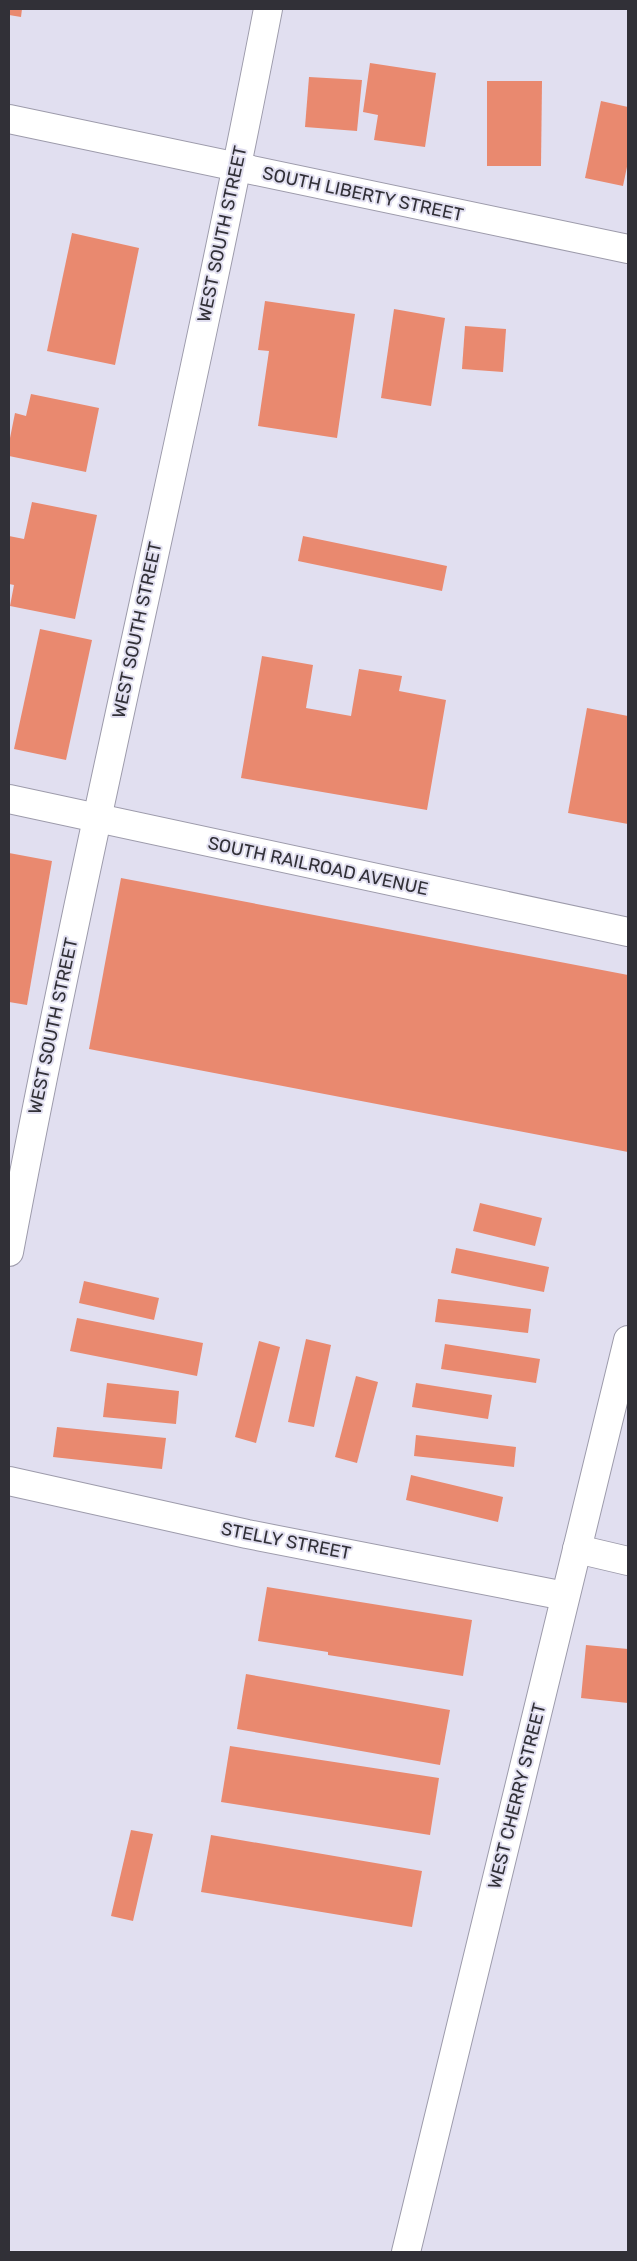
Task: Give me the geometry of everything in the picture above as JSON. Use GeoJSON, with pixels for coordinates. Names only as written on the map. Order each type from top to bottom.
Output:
{"type":"FeatureCollection","features":[{"type":"Feature","properties":{"kind":"street","name":"WEST SOUTH STREET"},"geometry":{"type":"LineString","coordinates":[[9,1252],[38,1096],[96,818],[237,167],[268,9]]}},
{"type":"Feature","properties":{"kind":"street","name":"SOUTH LIBERTY STREET"},"geometry":{"type":"LineString","coordinates":[[9,119],[628,249]]}},
{"type":"Feature","properties":{"kind":"street","name":"SOUTH RAILROAD AVENUE"},"geometry":{"type":"LineString","coordinates":[[9,799],[628,932]]}},
{"type":"Feature","properties":{"kind":"street","name":"WEST CHERRY STREET"},"geometry":{"type":"LineString","coordinates":[[406,2252],[628,1340]]}},
{"type":"Feature","properties":{"kind":"street","name":"STELLY STREET"},"geometry":{"type":"LineString","coordinates":[[9,1481],[247,1534],[565,1596]]}},
{"type":"Feature","properties":{"kind":"street"},"geometry":{"type":"LineString","coordinates":[[577,1549],[628,1561]]}},
{"type":"Feature","properties":{"kind":"building"},"geometry":{"type":"Polygon","coordinates":[[[9,9],[22,9],[21,17],[9,15],[9,9]]]}},
{"type":"Feature","properties":{"kind":"building"},"geometry":{"type":"Polygon","coordinates":[[[370,63],[436,73],[425,147],[374,140],[378,115],[363,112],[370,63]]]}},
{"type":"Feature","properties":{"kind":"building"},"geometry":{"type":"Polygon","coordinates":[[[309,77],[362,80],[357,131],[305,127],[309,77]]]}},
{"type":"Feature","properties":{"kind":"building"},"geometry":{"type":"Polygon","coordinates":[[[487,81],[542,81],[541,166],[487,166],[487,81]]]}},
{"type":"Feature","properties":{"kind":"building"},"geometry":{"type":"Polygon","coordinates":[[[601,101],[628,107],[628,162],[623,186],[585,178],[601,101]]]}},
{"type":"Feature","properties":{"kind":"building"},"geometry":{"type":"Polygon","coordinates":[[[72,233],[139,248],[115,365],[47,351],[72,233]]]}},
{"type":"Feature","properties":{"kind":"building"},"geometry":{"type":"Polygon","coordinates":[[[265,301],[355,314],[337,438],[258,426],[269,351],[258,350],[265,301]]]}},
{"type":"Feature","properties":{"kind":"building"},"geometry":{"type":"Polygon","coordinates":[[[394,309],[445,318],[431,406],[381,398],[394,309]]]}},
{"type":"Feature","properties":{"kind":"building"},"geometry":{"type":"Polygon","coordinates":[[[465,326],[506,329],[503,372],[462,369],[465,326]]]}},
{"type":"Feature","properties":{"kind":"building"},"geometry":{"type":"Polygon","coordinates":[[[31,394],[99,408],[86,472],[9,456],[9,443],[15,413],[26,416],[31,394]]]}},
{"type":"Feature","properties":{"kind":"building"},"geometry":{"type":"Polygon","coordinates":[[[32,502],[97,515],[75,619],[10,606],[14,585],[9,584],[9,536],[24,539],[32,502]]]}},
{"type":"Feature","properties":{"kind":"building"},"geometry":{"type":"Polygon","coordinates":[[[303,536],[447,566],[442,591],[298,561],[303,536]]]}},
{"type":"Feature","properties":{"kind":"building"},"geometry":{"type":"Polygon","coordinates":[[[40,629],[92,640],[66,760],[14,749],[40,629]]]}},
{"type":"Feature","properties":{"kind":"building"},"geometry":{"type":"Polygon","coordinates":[[[262,656],[313,665],[306,708],[351,716],[359,669],[402,676],[399,691],[446,700],[427,810],[241,778],[262,656]]]}},
{"type":"Feature","properties":{"kind":"building"},"geometry":{"type":"Polygon","coordinates":[[[587,708],[628,716],[628,824],[568,813],[587,708]]]}},
{"type":"Feature","properties":{"kind":"building"},"geometry":{"type":"Polygon","coordinates":[[[9,853],[52,861],[27,1005],[9,1002],[9,853]]]}},
{"type":"Feature","properties":{"kind":"building"},"geometry":{"type":"Polygon","coordinates":[[[121,878],[628,975],[628,1152],[89,1049],[121,878]]]}},
{"type":"Feature","properties":{"kind":"building"},"geometry":{"type":"Polygon","coordinates":[[[480,1203],[542,1218],[535,1246],[473,1231],[480,1203]]]}},
{"type":"Feature","properties":{"kind":"building"},"geometry":{"type":"Polygon","coordinates":[[[456,1248],[549,1267],[544,1292],[451,1273],[456,1248]]]}},
{"type":"Feature","properties":{"kind":"building"},"geometry":{"type":"Polygon","coordinates":[[[84,1281],[159,1298],[154,1320],[79,1303],[84,1281]]]}},
{"type":"Feature","properties":{"kind":"building"},"geometry":{"type":"Polygon","coordinates":[[[438,1299],[531,1309],[528,1333],[435,1322],[438,1299]]]}},
{"type":"Feature","properties":{"kind":"building"},"geometry":{"type":"Polygon","coordinates":[[[77,1318],[203,1343],[197,1376],[70,1351],[77,1318]]]}},
{"type":"Feature","properties":{"kind":"building"},"geometry":{"type":"Polygon","coordinates":[[[306,1339],[331,1345],[314,1427],[288,1422],[306,1339]]]}},
{"type":"Feature","properties":{"kind":"building"},"geometry":{"type":"Polygon","coordinates":[[[259,1341],[280,1347],[256,1443],[235,1437],[259,1341]]]}},
{"type":"Feature","properties":{"kind":"building"},"geometry":{"type":"Polygon","coordinates":[[[445,1344],[540,1359],[536,1383],[441,1369],[445,1344]]]}},
{"type":"Feature","properties":{"kind":"building"},"geometry":{"type":"Polygon","coordinates":[[[356,1376],[378,1382],[357,1463],[335,1457],[356,1376]]]}},
{"type":"Feature","properties":{"kind":"building"},"geometry":{"type":"Polygon","coordinates":[[[107,1383],[179,1391],[176,1424],[103,1417],[107,1383]]]}},
{"type":"Feature","properties":{"kind":"building"},"geometry":{"type":"Polygon","coordinates":[[[416,1383],[492,1395],[488,1419],[412,1407],[416,1383]]]}},
{"type":"Feature","properties":{"kind":"building"},"geometry":{"type":"Polygon","coordinates":[[[57,1427],[166,1438],[162,1469],[53,1457],[57,1427]]]}},
{"type":"Feature","properties":{"kind":"building"},"geometry":{"type":"Polygon","coordinates":[[[416,1435],[516,1447],[514,1467],[414,1456],[416,1435]]]}},
{"type":"Feature","properties":{"kind":"building"},"geometry":{"type":"Polygon","coordinates":[[[411,1475],[503,1497],[498,1522],[406,1500],[411,1475]]]}},
{"type":"Feature","properties":{"kind":"building"},"geometry":{"type":"Polygon","coordinates":[[[267,1587],[472,1620],[463,1676],[328,1655],[328,1652],[258,1641],[267,1587]]]}},
{"type":"Feature","properties":{"kind":"building"},"geometry":{"type":"Polygon","coordinates":[[[586,1645],[628,1649],[628,1703],[581,1698],[586,1645]]]}},
{"type":"Feature","properties":{"kind":"building"},"geometry":{"type":"Polygon","coordinates":[[[246,1674],[450,1710],[440,1765],[237,1729],[246,1674]]]}},
{"type":"Feature","properties":{"kind":"building"},"geometry":{"type":"Polygon","coordinates":[[[230,1746],[439,1778],[430,1835],[221,1802],[230,1746]]]}},
{"type":"Feature","properties":{"kind":"building"},"geometry":{"type":"Polygon","coordinates":[[[131,1830],[153,1834],[133,1921],[111,1916],[131,1830]]]}},
{"type":"Feature","properties":{"kind":"building"},"geometry":{"type":"Polygon","coordinates":[[[211,1835],[422,1871],[412,1927],[201,1892],[211,1835]]]}}]}
